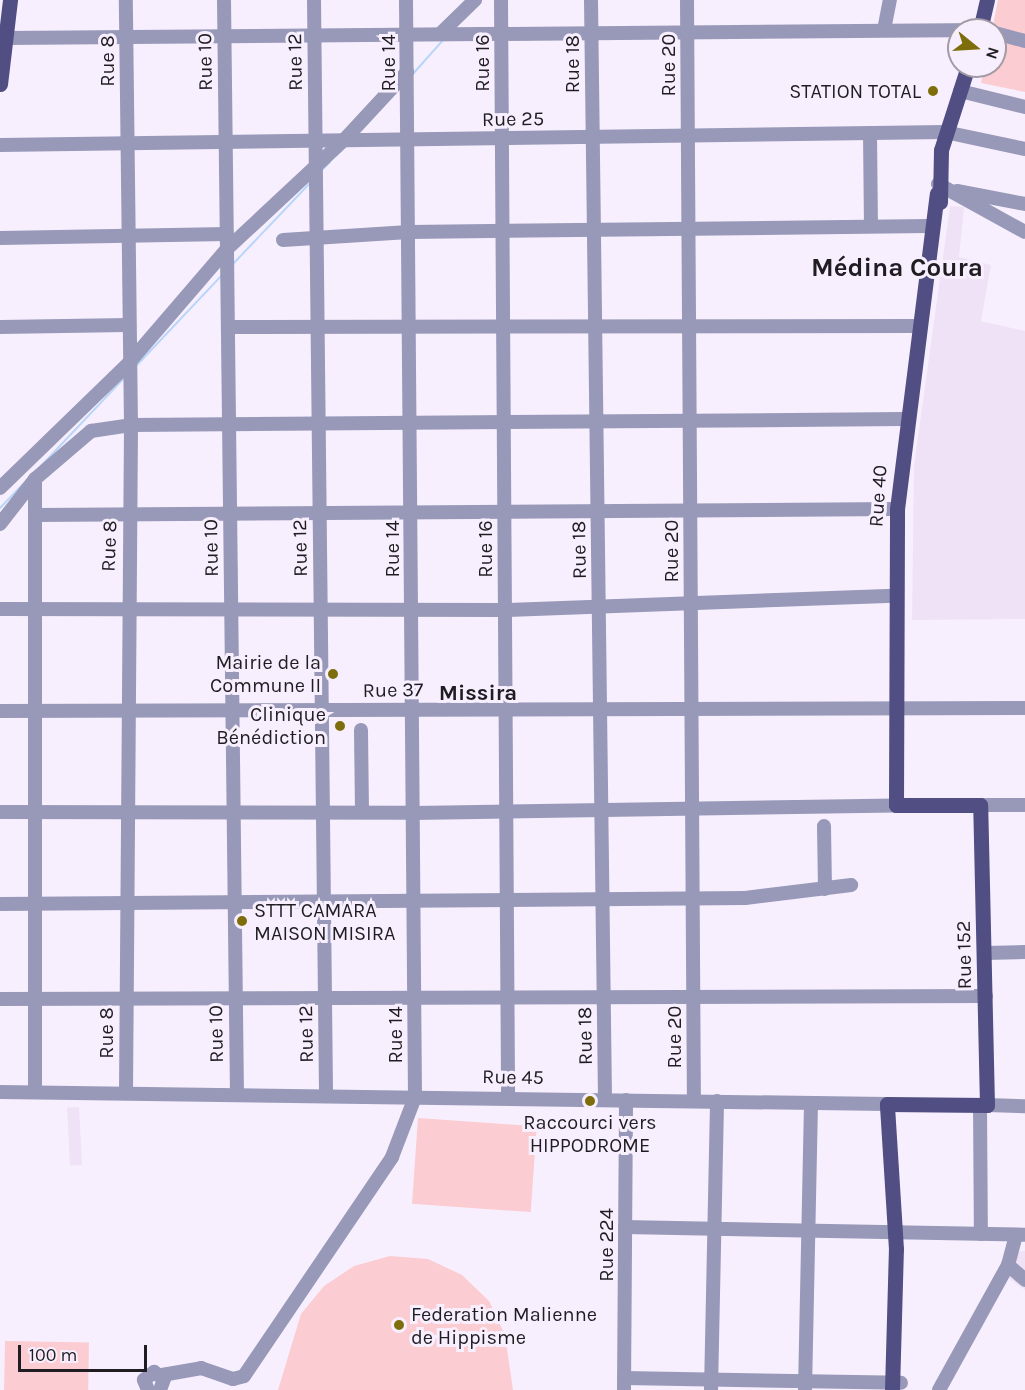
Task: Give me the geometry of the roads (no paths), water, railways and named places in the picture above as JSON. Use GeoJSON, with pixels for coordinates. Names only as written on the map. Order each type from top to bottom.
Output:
{"type":"FeatureCollection","features":[{"type":"Feature","properties":{"kind":"main road"},"geometry":{"type":"LineString","coordinates":[[0,84],[10,0]]}},
{"type":"Feature","properties":{"kind":"main road"},"geometry":{"type":"LineString","coordinates":[[983,18],[987,0]]}},
{"type":"Feature","properties":{"kind":"main road","name":"Rue 40"},"geometry":{"type":"LineString","coordinates":[[899,709],[904,508],[942,190],[945,132],[964,78]]}},
{"type":"Feature","properties":{"kind":"main road","name":"Rue 40"},"geometry":{"type":"LineString","coordinates":[[900,805],[894,596],[897,509],[905,419],[929,226],[942,190]]}},
{"type":"Feature","properties":{"kind":"main road"},"geometry":{"type":"LineString","coordinates":[[900,805],[980,805]]}},
{"type":"Feature","properties":{"kind":"main road","name":"Rue 152"},"geometry":{"type":"LineString","coordinates":[[980,805],[986,996],[984,1105]]}},
{"type":"Feature","properties":{"kind":"main road"},"geometry":{"type":"LineString","coordinates":[[892,1104],[898,1232],[897,1386]]}},
{"type":"Feature","properties":{"kind":"main road","name":"Rue 45"},"geometry":{"type":"LineString","coordinates":[[892,1104],[984,1105]]}},
{"type":"Feature","properties":{"kind":"street","name":"Rue 8"},"geometry":{"type":"LineString","coordinates":[[126,0],[126,235],[131,425],[126,609],[126,1093]]}},
{"type":"Feature","properties":{"kind":"street","name":"Rue 10"},"geometry":{"type":"LineString","coordinates":[[224,0],[237,1095]]}},
{"type":"Feature","properties":{"kind":"street","name":"Rue 12"},"geometry":{"type":"LineString","coordinates":[[314,0],[326,1096]]}},
{"type":"Feature","properties":{"kind":"street","name":"Rue 14"},"geometry":{"type":"LineString","coordinates":[[406,0],[415,1097]]}},
{"type":"Feature","properties":{"kind":"street"},"geometry":{"type":"LineString","coordinates":[[440,34],[475,0]]}},
{"type":"Feature","properties":{"kind":"street","name":"Rue 16"},"geometry":{"type":"LineString","coordinates":[[501,0],[508,1098]]}},
{"type":"Feature","properties":{"kind":"street","name":"Rue 18"},"geometry":{"type":"LineString","coordinates":[[591,0],[605,1099]]}},
{"type":"Feature","properties":{"kind":"street","name":"Rue 20"},"geometry":{"type":"LineString","coordinates":[[687,0],[694,1101]]}},
{"type":"Feature","properties":{"kind":"street"},"geometry":{"type":"LineString","coordinates":[[884,30],[890,0]]}},
{"type":"Feature","properties":{"kind":"street"},"geometry":{"type":"LineString","coordinates":[[6,38],[947,30]]}},
{"type":"Feature","properties":{"kind":"street"},"geometry":{"type":"LineString","coordinates":[[1007,36],[1025,41]]}},
{"type":"Feature","properties":{"kind":"street"},"geometry":{"type":"LineString","coordinates":[[0,488],[128,363],[227,249],[316,168],[407,72]]}},
{"type":"Feature","properties":{"kind":"street"},"geometry":{"type":"LineString","coordinates":[[960,91],[1025,107]]}},
{"type":"Feature","properties":{"kind":"street","name":"Rue 25"},"geometry":{"type":"LineString","coordinates":[[0,145],[945,132],[1025,148]]}},
{"type":"Feature","properties":{"kind":"street"},"geometry":{"type":"LineString","coordinates":[[870,133],[871,226]]}},
{"type":"Feature","properties":{"kind":"street"},"geometry":{"type":"LineString","coordinates":[[942,190],[1025,204]]}},
{"type":"Feature","properties":{"kind":"street"},"geometry":{"type":"LineString","coordinates":[[942,190],[1025,232]]}},
{"type":"Feature","properties":{"kind":"street"},"geometry":{"type":"LineString","coordinates":[[283,240],[409,232],[929,226]]}},
{"type":"Feature","properties":{"kind":"street"},"geometry":{"type":"LineString","coordinates":[[0,238],[227,234]]}},
{"type":"Feature","properties":{"kind":"street"},"geometry":{"type":"LineString","coordinates":[[0,327],[128,325]]}},
{"type":"Feature","properties":{"kind":"street"},"geometry":{"type":"LineString","coordinates":[[228,327],[317,329],[917,326]]}},
{"type":"Feature","properties":{"kind":"street"},"geometry":{"type":"LineString","coordinates":[[0,524],[35,479],[91,431],[131,425],[905,419]]}},
{"type":"Feature","properties":{"kind":"street"},"geometry":{"type":"LineString","coordinates":[[34,1092],[38,609],[35,479]]}},
{"type":"Feature","properties":{"kind":"street"},"geometry":{"type":"LineString","coordinates":[[36,515],[897,509]]}},
{"type":"Feature","properties":{"kind":"street"},"geometry":{"type":"LineString","coordinates":[[0,609],[599,609],[894,596]]}},
{"type":"Feature","properties":{"kind":"street","name":"Rue 37"},"geometry":{"type":"LineString","coordinates":[[0,711],[322,711],[692,706],[1025,708]]}},
{"type":"Feature","properties":{"kind":"street"},"geometry":{"type":"LineString","coordinates":[[361,730],[362,811]]}},
{"type":"Feature","properties":{"kind":"street"},"geometry":{"type":"LineString","coordinates":[[0,812],[323,809],[413,813],[693,806],[900,805]]}},
{"type":"Feature","properties":{"kind":"street"},"geometry":{"type":"LineString","coordinates":[[980,805],[1025,805]]}},
{"type":"Feature","properties":{"kind":"street"},"geometry":{"type":"LineString","coordinates":[[824,826],[825,889]]}},
{"type":"Feature","properties":{"kind":"street"},"geometry":{"type":"LineString","coordinates":[[0,904],[745,898],[851,885]]}},
{"type":"Feature","properties":{"kind":"street"},"geometry":{"type":"LineString","coordinates":[[985,953],[1025,952]]}},
{"type":"Feature","properties":{"kind":"street"},"geometry":{"type":"LineString","coordinates":[[0,999],[986,996]]}},
{"type":"Feature","properties":{"kind":"street","name":"Rue 45"},"geometry":{"type":"LineString","coordinates":[[0,1092],[892,1104]]}},
{"type":"Feature","properties":{"kind":"street"},"geometry":{"type":"LineString","coordinates":[[150,1390],[162,1375],[201,1368],[232,1379],[244,1376],[392,1157],[415,1097]]}},
{"type":"Feature","properties":{"kind":"street","name":"Rue 224"},"geometry":{"type":"LineString","coordinates":[[624,1384],[626,1100]]}},
{"type":"Feature","properties":{"kind":"street"},"geometry":{"type":"LineString","coordinates":[[711,1385],[717,1101]]}},
{"type":"Feature","properties":{"kind":"street"},"geometry":{"type":"LineString","coordinates":[[805,1385],[811,1103]]}},
{"type":"Feature","properties":{"kind":"street"},"geometry":{"type":"LineString","coordinates":[[981,1234],[984,1105]]}},
{"type":"Feature","properties":{"kind":"street","name":"Rue 45"},"geometry":{"type":"LineString","coordinates":[[984,1105],[1025,1106]]}},
{"type":"Feature","properties":{"kind":"street"},"geometry":{"type":"LineString","coordinates":[[625,1227],[1020,1235],[1008,1265],[939,1390]]}},
{"type":"Feature","properties":{"kind":"street"},"geometry":{"type":"LineString","coordinates":[[1008,1265],[1025,1280]]}},
{"type":"Feature","properties":{"kind":"street"},"geometry":{"type":"LineString","coordinates":[[624,1384],[897,1386]]}},
{"type":"Feature","properties":{"kind":"waterway"},"geometry":{"type":"LineString","coordinates":[[412,75],[444,39]]}},
{"type":"Feature","properties":{"kind":"waterway"},"geometry":{"type":"LineString","coordinates":[[321,171],[330,162]]}},
{"type":"Feature","properties":{"kind":"waterway"},"geometry":{"type":"LineString","coordinates":[[232,265],[311,182]]}},
{"type":"Feature","properties":{"kind":"waterway"},"geometry":{"type":"LineString","coordinates":[[137,365],[222,275]]}},
{"type":"Feature","properties":{"kind":"waterway"},"geometry":{"type":"LineString","coordinates":[[40,467],[125,377]]}},
{"type":"Feature","properties":{"kind":"waterway"},"geometry":{"type":"LineString","coordinates":[[0,508],[23,484]]}},
{"type":"Feature","properties":{"kind":"place","name":"STATION TOTAL"},"geometry":{"type":"Point","coordinates":[933,91]}},
{"type":"Feature","properties":{"kind":"place","name":"Mairie de la Commune II"},"geometry":{"type":"Point","coordinates":[333,674]}},
{"type":"Feature","properties":{"kind":"place","name":"Clinique Bénédiction"},"geometry":{"type":"Point","coordinates":[340,726]}},
{"type":"Feature","properties":{"kind":"place","name":"STTT CAMARA MAISON MISIRA"},"geometry":{"type":"Point","coordinates":[242,921]}},
{"type":"Feature","properties":{"kind":"place","name":"Raccourci vers HIPPODROME"},"geometry":{"type":"Point","coordinates":[590,1101]}},
{"type":"Feature","properties":{"kind":"place","name":"Federation Malienne de Hippisme"},"geometry":{"type":"Point","coordinates":[399,1325]}},
{"type":"Feature","properties":{"kind":"district","name":"Médina Coura"},"geometry":{"type":"Point","coordinates":[897,268]}},
{"type":"Feature","properties":{"kind":"district","name":"Missira"},"geometry":{"type":"Point","coordinates":[478,694]}}]}
